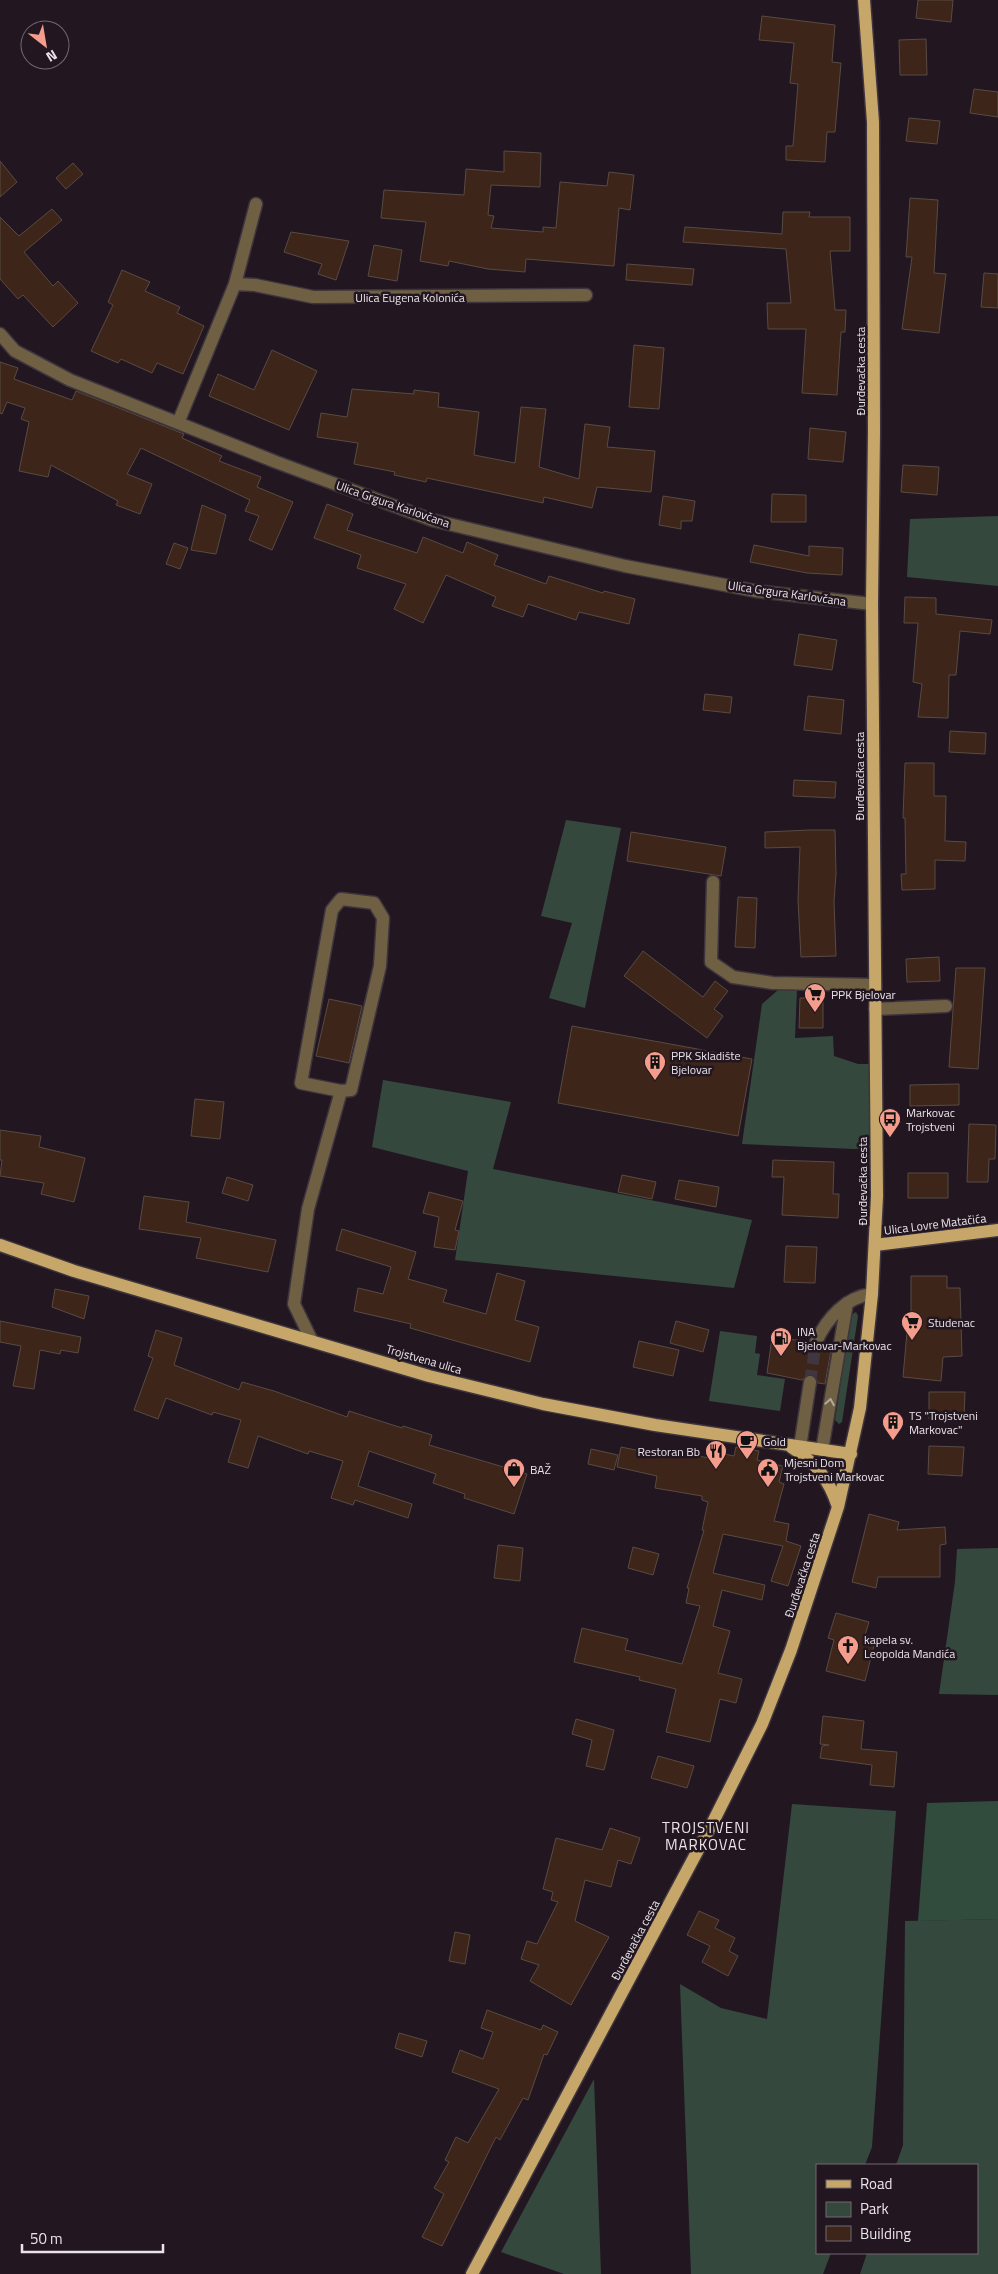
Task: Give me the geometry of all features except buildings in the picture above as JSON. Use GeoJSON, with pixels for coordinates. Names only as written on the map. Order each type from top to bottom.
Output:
{"type":"FeatureCollection","features":[{"type":"Feature","properties":{"kind":"main road","name":"Đurđevačka cesta"},"geometry":{"type":"LineString","coordinates":[[472,2274],[714,1820],[762,1724],[791,1650],[838,1507],[851,1454],[867,1358],[875,1245],[872,604],[874,431],[873,122],[864,0]]}},
{"type":"Feature","properties":{"kind":"main road","name":"Ulica Lovre Matačića"},"geometry":{"type":"LineString","coordinates":[[875,1245],[998,1230]]}},
{"type":"Feature","properties":{"kind":"main road","name":"Trojstvena ulica"},"geometry":{"type":"LineString","coordinates":[[0,1245],[74,1271],[429,1376],[543,1404],[655,1425],[851,1454]]}},
{"type":"Feature","properties":{"kind":"main road"},"geometry":{"type":"LineString","coordinates":[[786,1444],[818,1467],[832,1489],[838,1507]]}},
{"type":"Feature","properties":{"kind":"street"},"geometry":{"type":"LineString","coordinates":[[178,422],[235,284],[256,204]]}},
{"type":"Feature","properties":{"kind":"street","name":"Ulica Eugena Kolonića"},"geometry":{"type":"LineString","coordinates":[[235,284],[254,285],[313,297],[586,295]]}},
{"type":"Feature","properties":{"kind":"street","name":"Ulica Grgura Karlovčana"},"geometry":{"type":"LineString","coordinates":[[0,334],[15,351],[70,380],[432,520],[625,566],[756,591],[872,604]]}},
{"type":"Feature","properties":{"kind":"street"},"geometry":{"type":"LineString","coordinates":[[713,882],[711,962],[733,977],[773,983],[875,985]]}},
{"type":"Feature","properties":{"kind":"street"},"geometry":{"type":"LineString","coordinates":[[341,899],[374,903],[383,918],[380,966],[351,1090],[340,1091],[301,1083],[332,910],[341,899]]}},
{"type":"Feature","properties":{"kind":"street"},"geometry":{"type":"LineString","coordinates":[[875,1009],[946,1006]]}},
{"type":"Feature","properties":{"kind":"street"},"geometry":{"type":"LineString","coordinates":[[312,1341],[294,1304],[308,1209],[340,1091]]}},
{"type":"Feature","properties":{"kind":"street"},"geometry":{"type":"LineString","coordinates":[[816,1342],[823,1327],[847,1303],[860,1295],[872,1294]]}},
{"type":"Feature","properties":{"kind":"street"},"geometry":{"type":"LineString","coordinates":[[822,1450],[847,1303]]}},
{"type":"Feature","properties":{"kind":"street"},"geometry":{"type":"LineString","coordinates":[[800,1447],[810,1382]]}},
{"type":"Feature","properties":{"kind":"green space"},"geometry":{"type":"Polygon","coordinates":[[[998,516],[998,586],[907,577],[910,519],[998,516]]]}},
{"type":"Feature","properties":{"kind":"green space"},"geometry":{"type":"Polygon","coordinates":[[[566,820],[621,828],[585,1008],[549,998],[572,923],[541,916],[566,820]]]}},
{"type":"Feature","properties":{"kind":"green space"},"geometry":{"type":"Polygon","coordinates":[[[778,990],[797,990],[795,1038],[833,1036],[834,1056],[858,1064],[875,1064],[876,1148],[854,1149],[742,1144],[762,1004],[778,990]]]}},
{"type":"Feature","properties":{"kind":"green space"},"geometry":{"type":"Polygon","coordinates":[[[383,1080],[511,1102],[493,1169],[752,1220],[734,1288],[455,1260],[468,1171],[372,1147],[383,1080]]]}},
{"type":"Feature","properties":{"kind":"green space"},"geometry":{"type":"Polygon","coordinates":[[[856,1312],[858,1316],[842,1422],[839,1424],[835,1420],[851,1315],[856,1312]]]}},
{"type":"Feature","properties":{"kind":"green space"},"geometry":{"type":"Polygon","coordinates":[[[720,1331],[757,1336],[755,1353],[760,1354],[757,1375],[785,1379],[780,1411],[709,1401],[720,1331]]]}},
{"type":"Feature","properties":{"kind":"green space"},"geometry":{"type":"Polygon","coordinates":[[[998,1548],[998,1695],[939,1694],[955,1582],[957,1549],[998,1548]]]}},
{"type":"Feature","properties":{"kind":"green space"},"geometry":{"type":"Polygon","coordinates":[[[998,1801],[998,1919],[918,1921],[927,1803],[998,1801]]]}},
{"type":"Feature","properties":{"kind":"green space"},"geometry":{"type":"Polygon","coordinates":[[[792,1804],[896,1811],[872,2147],[865,2164],[816,2164],[816,2254],[831,2254],[823,2274],[691,2274],[680,1984],[721,2008],[767,2019],[792,1804]]]}},
{"type":"Feature","properties":{"kind":"green space"},"geometry":{"type":"Polygon","coordinates":[[[998,1919],[998,2274],[860,2274],[867,2254],[978,2254],[978,2164],[896,2164],[903,2145],[905,1921],[998,1919]]]}},
{"type":"Feature","properties":{"kind":"green space"},"geometry":{"type":"Polygon","coordinates":[[[594,2079],[601,2274],[564,2274],[501,2252],[594,2079]]]}},
{"type":"Feature","properties":{"kind":"tunnel"},"geometry":{"type":"LineString","coordinates":[[810,1382],[816,1342]]}},
{"type":"Feature","properties":{"kind":"place","name":"PPK Bjelovar"},"geometry":{"type":"Point","coordinates":[815,1013]}},
{"type":"Feature","properties":{"kind":"place","name":"PPK Skladište Bjelovar"},"geometry":{"type":"Point","coordinates":[655,1081]}},
{"type":"Feature","properties":{"kind":"place","name":"Markovac Trojstveni"},"geometry":{"type":"Point","coordinates":[890,1138]}},
{"type":"Feature","properties":{"kind":"place","name":"Studenac"},"geometry":{"type":"Point","coordinates":[912,1341]}},
{"type":"Feature","properties":{"kind":"place","name":"INA Bjelovar-Markovac"},"geometry":{"type":"Point","coordinates":[781,1357]}},
{"type":"Feature","properties":{"kind":"place","name":"TS \"Trojstveni Markovac\""},"geometry":{"type":"Point","coordinates":[893,1441]}},
{"type":"Feature","properties":{"kind":"place","name":"Gold"},"geometry":{"type":"Point","coordinates":[747,1460]}},
{"type":"Feature","properties":{"kind":"place","name":"Restoran Bb"},"geometry":{"type":"Point","coordinates":[716,1470]}},
{"type":"Feature","properties":{"kind":"place","name":"BAŽ"},"geometry":{"type":"Point","coordinates":[514,1488]}},
{"type":"Feature","properties":{"kind":"place","name":"Mjesni Dom Trojstveni Markovac"},"geometry":{"type":"Point","coordinates":[768,1488]}},
{"type":"Feature","properties":{"kind":"place","name":"kapela sv. Leopolda Mandića"},"geometry":{"type":"Point","coordinates":[848,1665]}},
{"type":"Feature","properties":{"kind":"district","name":"TROJSTVENI MARKOVAC"},"geometry":{"type":"Point","coordinates":[706,1836]}}]}
